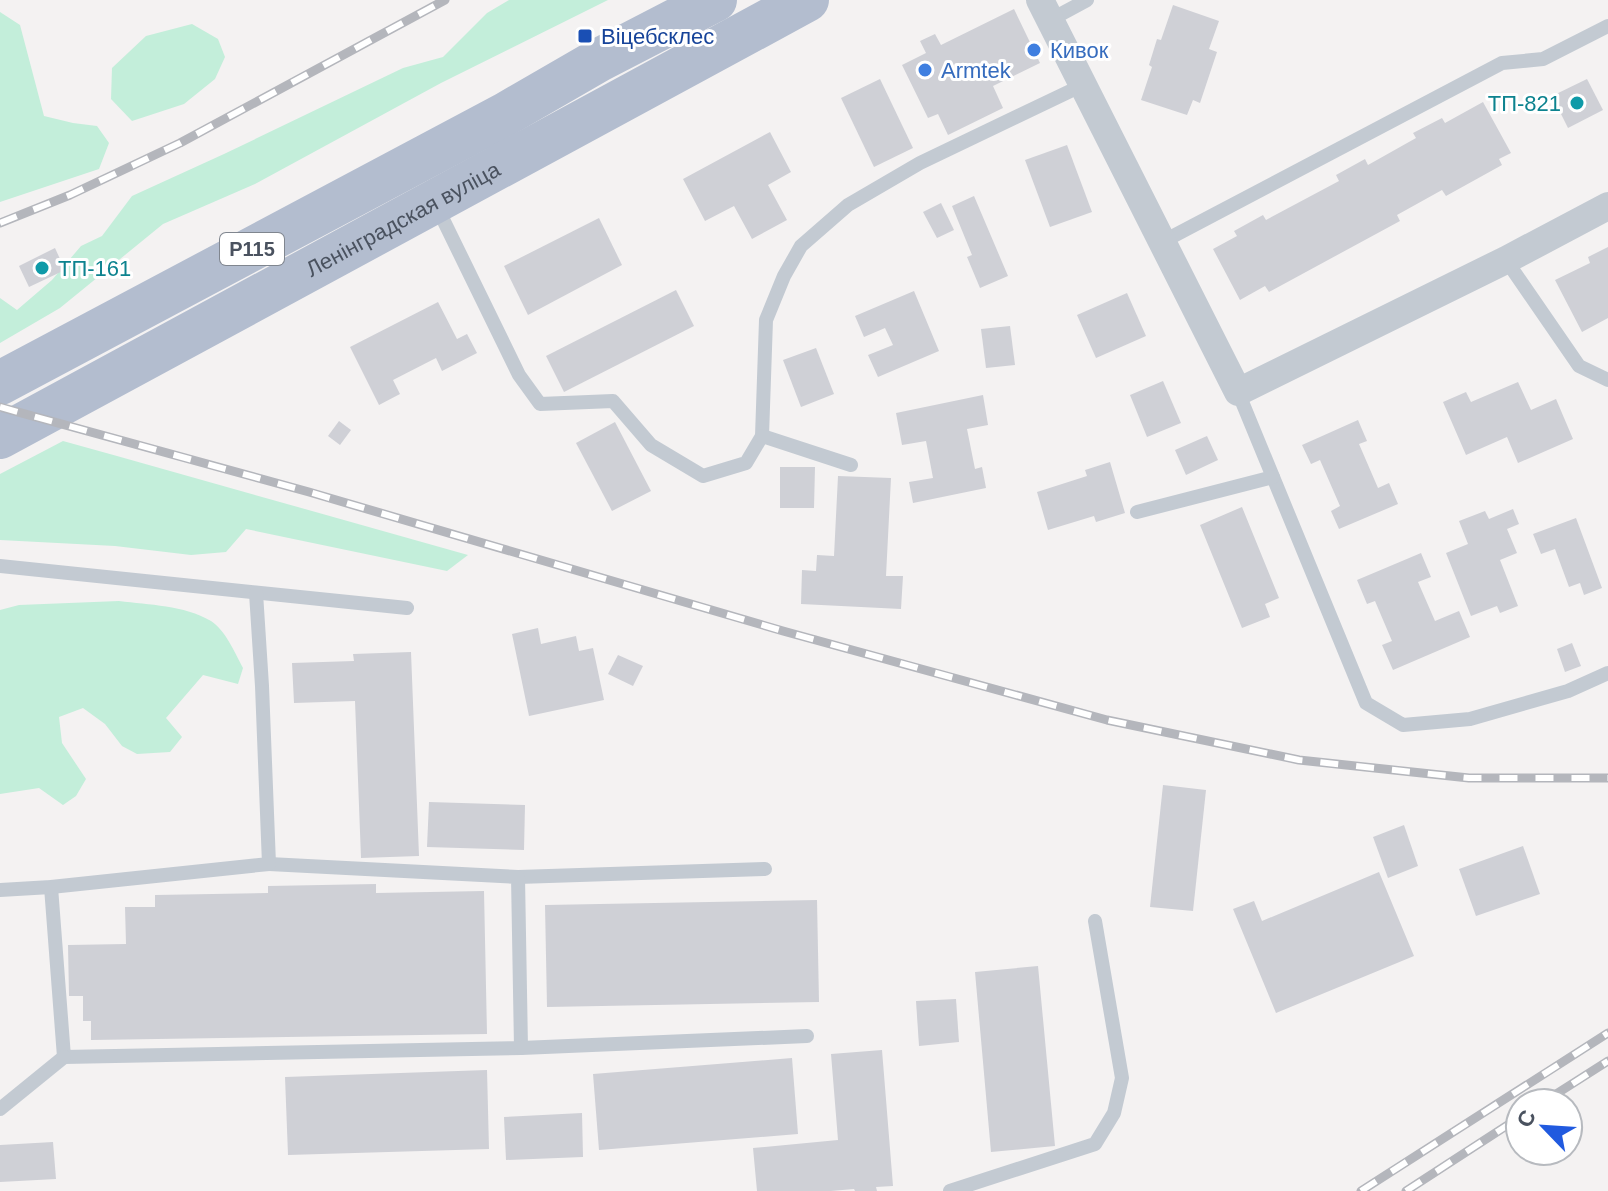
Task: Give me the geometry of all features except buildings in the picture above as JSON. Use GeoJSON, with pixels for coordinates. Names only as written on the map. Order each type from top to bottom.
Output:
{"type":"FeatureCollection","features":[{"type":"Feature","properties":{"kind":"main road","name":"Ленінградская вуліца"},"geometry":{"type":"LineString","coordinates":[[0,383],[715,0]]}},
{"type":"Feature","properties":{"kind":"main road","name":"Ленінградская вуліца"},"geometry":{"type":"LineString","coordinates":[[0,437],[807,0]]}},
{"type":"Feature","properties":{"kind":"street"},"geometry":{"type":"LineString","coordinates":[[1045,10],[1238,392],[1506,260],[1608,206]]}},
{"type":"Feature","properties":{"kind":"lane"},"geometry":{"type":"LineString","coordinates":[[1045,10],[1087,0]]}},
{"type":"Feature","properties":{"kind":"lane"},"geometry":{"type":"LineString","coordinates":[[1162,242],[1502,63],[1543,59],[1608,26]]}},
{"type":"Feature","properties":{"kind":"lane"},"geometry":{"type":"LineString","coordinates":[[434,201],[519,375],[540,404],[613,401],[651,445],[703,476],[746,463],[762,436],[766,320],[784,276],[801,246],[848,205],[920,163],[1083,85]]}},
{"type":"Feature","properties":{"kind":"lane"},"geometry":{"type":"LineString","coordinates":[[1506,260],[1579,366],[1608,380]]}},
{"type":"Feature","properties":{"kind":"lane"},"geometry":{"type":"LineString","coordinates":[[1238,392],[1366,703],[1403,725],[1470,719],[1568,691],[1608,673]]}},
{"type":"Feature","properties":{"kind":"lane"},"geometry":{"type":"LineString","coordinates":[[762,436],[851,465]]}},
{"type":"Feature","properties":{"kind":"lane"},"geometry":{"type":"LineString","coordinates":[[1137,512],[1273,477]]}},
{"type":"Feature","properties":{"kind":"lane"},"geometry":{"type":"LineString","coordinates":[[0,566],[407,608]]}},
{"type":"Feature","properties":{"kind":"lane"},"geometry":{"type":"LineString","coordinates":[[256,593],[269,864]]}},
{"type":"Feature","properties":{"kind":"lane"},"geometry":{"type":"LineString","coordinates":[[0,890],[269,864],[518,877],[765,869]]}},
{"type":"Feature","properties":{"kind":"lane"},"geometry":{"type":"LineString","coordinates":[[518,877],[521,1048]]}},
{"type":"Feature","properties":{"kind":"lane"},"geometry":{"type":"LineString","coordinates":[[51,887],[64,1057]]}},
{"type":"Feature","properties":{"kind":"lane"},"geometry":{"type":"LineString","coordinates":[[950,1191],[1095,1144],[1114,1113],[1122,1078],[1095,921]]}},
{"type":"Feature","properties":{"kind":"lane"},"geometry":{"type":"LineString","coordinates":[[0,1109],[64,1057],[521,1048],[807,1036]]}},
{"type":"Feature","properties":{"kind":"green space"},"geometry":{"type":"Polygon","coordinates":[[[509,0],[608,0],[441,83],[255,184],[163,224],[60,308],[0,343],[0,298],[17,310],[52,280],[81,246],[102,236],[132,196],[403,68],[443,57],[487,13],[509,0]]]}},
{"type":"Feature","properties":{"kind":"green space"},"geometry":{"type":"Polygon","coordinates":[[[0,12],[20,25],[44,116],[97,126],[109,143],[99,169],[0,202],[0,12]]]}},
{"type":"Feature","properties":{"kind":"green space"},"geometry":{"type":"Polygon","coordinates":[[[192,24],[218,39],[225,57],[215,79],[184,104],[132,121],[111,99],[112,68],[146,36],[192,24]]]}},
{"type":"Feature","properties":{"kind":"green space"},"geometry":{"type":"Polygon","coordinates":[[[63,441],[468,555],[447,571],[246,529],[226,552],[191,555],[115,546],[0,540],[0,474],[63,441]]]}},
{"type":"Feature","properties":{"kind":"green space"},"geometry":{"type":"Polygon","coordinates":[[[119,601],[178,609],[211,621],[226,636],[243,668],[238,684],[203,675],[166,718],[182,737],[170,752],[137,754],[122,746],[105,724],[83,708],[59,717],[62,743],[86,779],[76,796],[63,805],[39,788],[0,794],[0,610],[19,605],[119,601]]]}},
{"type":"Feature","properties":{"kind":"railway"},"geometry":{"type":"LineString","coordinates":[[0,223],[70,195],[180,143],[445,0]]}},
{"type":"Feature","properties":{"kind":"railway"},"geometry":{"type":"LineString","coordinates":[[0,407],[309,492],[783,631],[1107,720],[1299,760],[1469,778],[1608,778]]}},
{"type":"Feature","properties":{"kind":"railway"},"geometry":{"type":"LineString","coordinates":[[1361,1191],[1608,1033]]}},
{"type":"Feature","properties":{"kind":"railway"},"geometry":{"type":"LineString","coordinates":[[1567,1087],[1608,1061]]}},
{"type":"Feature","properties":{"kind":"railway"},"geometry":{"type":"LineString","coordinates":[[1406,1191],[1504,1127]]}},
{"type":"Feature","properties":{"kind":"place","name":"Віцебсклес"},"geometry":{"type":"Point","coordinates":[585,36]}},
{"type":"Feature","properties":{"kind":"place","name":"Кивок"},"geometry":{"type":"Point","coordinates":[1034,50]}},
{"type":"Feature","properties":{"kind":"place","name":"Armtek"},"geometry":{"type":"Point","coordinates":[925,70]}},
{"type":"Feature","properties":{"kind":"place","name":"ТП-821"},"geometry":{"type":"Point","coordinates":[1577,103]}},
{"type":"Feature","properties":{"kind":"place","name":"ТП-161"},"geometry":{"type":"Point","coordinates":[42,268]}}]}
